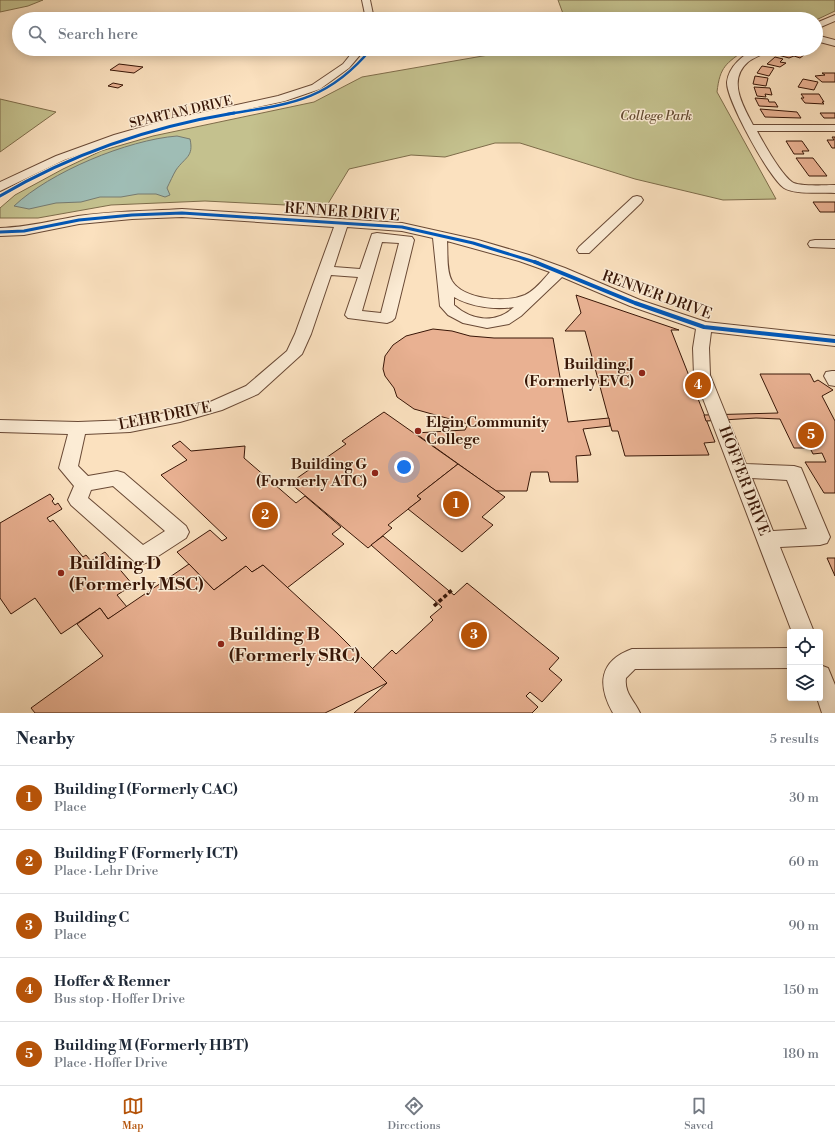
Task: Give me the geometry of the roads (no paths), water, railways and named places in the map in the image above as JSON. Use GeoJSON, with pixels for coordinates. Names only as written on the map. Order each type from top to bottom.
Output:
{"type":"FeatureCollection","features":[{"type":"Feature","properties":{"kind":"street"},"geometry":{"type":"LineString","coordinates":[[366,0],[369,12]]}},
{"type":"Feature","properties":{"kind":"street"},"geometry":{"type":"LineString","coordinates":[[823,23],[835,18]]}},
{"type":"Feature","properties":{"kind":"street"},"geometry":{"type":"LineString","coordinates":[[823,40],[835,43]]}},
{"type":"Feature","properties":{"kind":"street","name":"SPARTAN DRIVE"},"geometry":{"type":"LineString","coordinates":[[0,187],[60,158],[118,137],[163,124],[275,101],[316,87],[346,66],[354,56]]}},
{"type":"Feature","properties":{"kind":"street"},"geometry":{"type":"LineString","coordinates":[[752,56],[739,66],[734,74],[732,83],[733,93],[748,128],[786,183],[792,188],[835,189]]}},
{"type":"Feature","properties":{"kind":"street"},"geometry":{"type":"LineString","coordinates":[[748,128],[835,128]]}},
{"type":"Feature","properties":{"kind":"street"},"geometry":{"type":"LineString","coordinates":[[584,250],[637,200]]}},
{"type":"Feature","properties":{"kind":"street","name":"RENNER DRIVE"},"geometry":{"type":"LineString","coordinates":[[0,232],[24,231],[79,220],[132,215],[182,213],[402,227],[473,243],[524,258],[560,270],[635,303],[704,327],[835,341]]}},
{"type":"Feature","properties":{"kind":"street","name":"LEHR DRIVE"},"geometry":{"type":"LineString","coordinates":[[0,426],[78,428],[130,426],[180,416],[218,405],[252,390],[294,354],[303,334],[342,223]]}},
{"type":"Feature","properties":{"kind":"street"},"geometry":{"type":"LineString","coordinates":[[440,236],[447,306],[455,314],[475,321],[498,321],[511,317],[560,270]]}},
{"type":"Feature","properties":{"kind":"street"},"geometry":{"type":"LineString","coordinates":[[377,237],[407,240],[387,318],[353,315],[366,274],[377,237]]}},
{"type":"Feature","properties":{"kind":"street"},"geometry":{"type":"LineString","coordinates":[[815,244],[835,244]]}},
{"type":"Feature","properties":{"kind":"street"},"geometry":{"type":"LineString","coordinates":[[325,270],[366,274]]}},
{"type":"Feature","properties":{"kind":"street"},"geometry":{"type":"LineString","coordinates":[[445,281],[461,295],[478,301],[506,303],[532,297]]}},
{"type":"Feature","properties":{"kind":"street","name":"HOFFER DRIVE"},"geometry":{"type":"LineString","coordinates":[[704,327],[701,348],[702,375],[802,629]]}},
{"type":"Feature","properties":{"kind":"street"},"geometry":{"type":"LineString","coordinates":[[78,428],[68,468],[84,484]]}},
{"type":"Feature","properties":{"kind":"street"},"geometry":{"type":"LineString","coordinates":[[740,471],[794,473],[820,537],[766,539]]}},
{"type":"Feature","properties":{"kind":"street"},"geometry":{"type":"LineString","coordinates":[[118,478],[179,532],[142,556],[78,500],[84,484],[118,478]]}},
{"type":"Feature","properties":{"kind":"street"},"geometry":{"type":"LineString","coordinates":[[628,713],[616,697],[614,680],[620,667],[632,659],[787,658]]}},
{"type":"Feature","properties":{"kind":"street"},"geometry":{"type":"LineString","coordinates":[[823,684],[834,713]]}},
{"type":"Feature","properties":{"kind":"water"},"geometry":{"type":"Polygon","coordinates":[[[177,136],[190,139],[191,150],[176,170],[167,188],[170,195],[165,197],[156,194],[138,194],[121,197],[100,197],[81,202],[56,203],[29,209],[14,206],[29,193],[48,181],[90,160],[136,144],[177,136]]]}},
{"type":"Feature","properties":{"kind":"place","name":"Building J (Formerly EVC)"},"geometry":{"type":"Point","coordinates":[642,373]}},
{"type":"Feature","properties":{"kind":"place","name":"Hoffer & Renner"},"geometry":{"type":"Point","coordinates":[698,385]}},
{"type":"Feature","properties":{"kind":"place","name":"Elgin Community College"},"geometry":{"type":"Point","coordinates":[418,431]}},
{"type":"Feature","properties":{"kind":"place","name":"Building M (Formerly HBT)"},"geometry":{"type":"Point","coordinates":[811,435]}},
{"type":"Feature","properties":{"kind":"place","name":"Building G (Formerly ATC)"},"geometry":{"type":"Point","coordinates":[375,473]}},
{"type":"Feature","properties":{"kind":"place","name":"Building I (Formerly CAC)"},"geometry":{"type":"Point","coordinates":[456,504]}},
{"type":"Feature","properties":{"kind":"place","name":"Building F (Formerly ICT)"},"geometry":{"type":"Point","coordinates":[265,515]}},
{"type":"Feature","properties":{"kind":"place","name":"Building D (Formerly MSC)"},"geometry":{"type":"Point","coordinates":[61,573]}},
{"type":"Feature","properties":{"kind":"place","name":"Building C"},"geometry":{"type":"Point","coordinates":[474,635]}},
{"type":"Feature","properties":{"kind":"place","name":"Building B (Formerly SRC)"},"geometry":{"type":"Point","coordinates":[221,644]}},
{"type":"Feature","properties":{"kind":"park label","name":"College Park"},"geometry":{"type":"Point","coordinates":[656,116]}}]}
